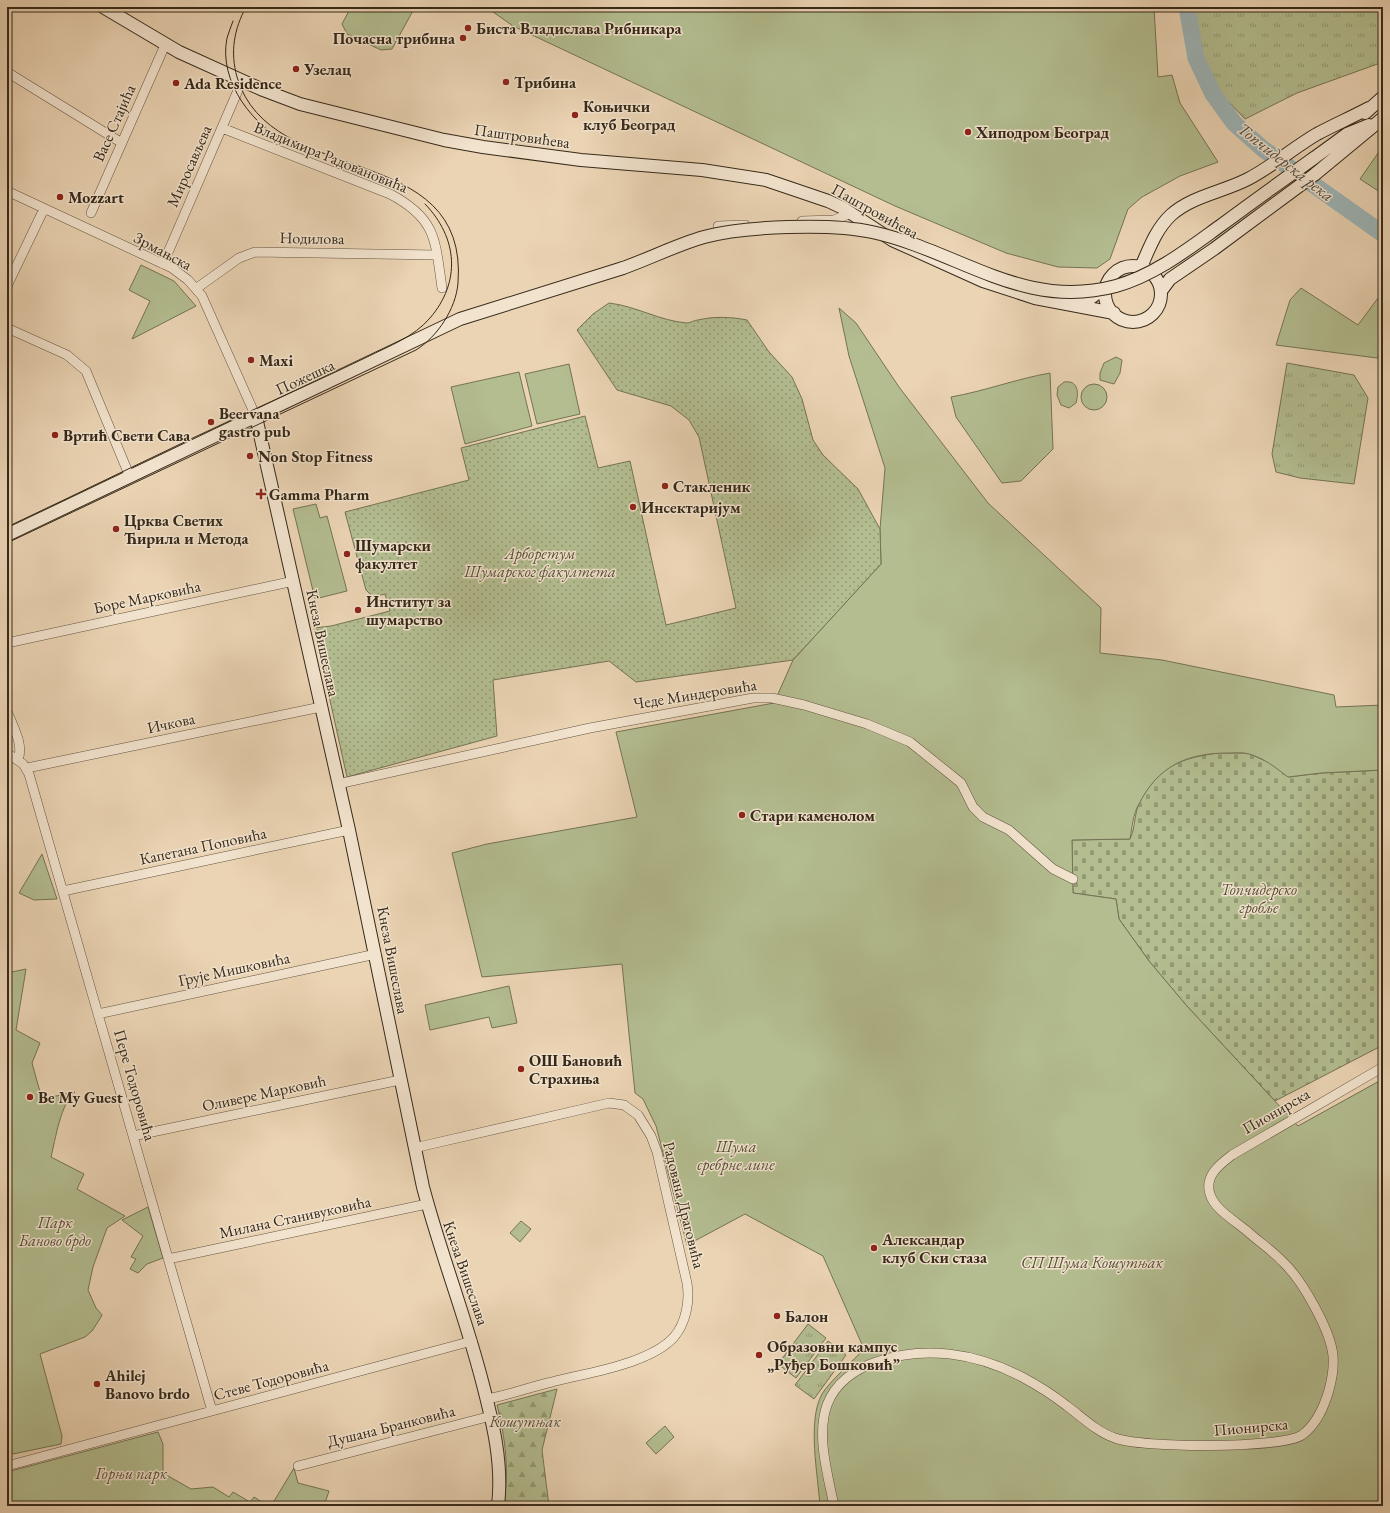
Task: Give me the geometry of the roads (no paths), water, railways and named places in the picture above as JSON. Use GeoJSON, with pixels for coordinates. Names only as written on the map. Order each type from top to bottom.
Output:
{"type":"FeatureCollection","features":[{"type":"Feature","properties":{"kind":"street","name":"Паштровићева"},"geometry":{"type":"LineString","coordinates":[[102,7],[165,45],[242,81],[300,104],[444,140],[517,152],[582,160],[702,170],[750,176],[828,201],[851,213],[892,240],[959,271],[1010,291],[1056,303],[1114,313]]}},
{"type":"Feature","properties":{"kind":"street","name":"Васе Стајића"},"geometry":{"type":"LineString","coordinates":[[91,213],[165,45]]}},
{"type":"Feature","properties":{"kind":"street"},"geometry":{"type":"LineString","coordinates":[[7,72],[122,143]]}},
{"type":"Feature","properties":{"kind":"street","name":"Миросављева"},"geometry":{"type":"LineString","coordinates":[[163,264],[242,81]]}},
{"type":"Feature","properties":{"kind":"street"},"geometry":{"type":"LineString","coordinates":[[1141,267],[1160,228],[1170,216],[1190,202],[1246,180],[1265,170],[1317,134],[1369,108],[1383,97]]}},
{"type":"Feature","properties":{"kind":"street"},"geometry":{"type":"LineString","coordinates":[[1347,134],[1369,108]]}},
{"type":"Feature","properties":{"kind":"street"},"geometry":{"type":"LineString","coordinates":[[1347,134],[1382,119]]}},
{"type":"Feature","properties":{"kind":"street"},"geometry":{"type":"LineString","coordinates":[[1161,291],[1155,278],[1141,267],[1132,266],[1122,269],[1114,274],[1107,286],[1106,301],[1119,318],[1129,321],[1145,319],[1153,313],[1158,306],[1161,291],[1170,279],[1214,249],[1314,175],[1382,119]]}},
{"type":"Feature","properties":{"kind":"street","name":"Владимира Радовановића"},"geometry":{"type":"LineString","coordinates":[[222,128],[390,194],[414,209],[432,231],[438,255],[442,288]]}},
{"type":"Feature","properties":{"kind":"street","name":"Пожешка"},"geometry":{"type":"LineString","coordinates":[[7,535],[467,317],[623,268],[681,244],[720,234],[776,229],[833,228],[870,232],[900,240],[1002,280],[1028,288],[1065,292],[1100,290],[1133,280],[1162,266],[1347,134]]}},
{"type":"Feature","properties":{"kind":"street","name":"Зрмањска"},"geometry":{"type":"LineString","coordinates":[[7,191],[163,264],[180,273],[197,288],[202,296],[256,417]]}},
{"type":"Feature","properties":{"kind":"street"},"geometry":{"type":"LineString","coordinates":[[7,286],[42,213]]}},
{"type":"Feature","properties":{"kind":"street"},"geometry":{"type":"LineString","coordinates":[[718,226],[834,220],[851,213]]}},
{"type":"Feature","properties":{"kind":"street","name":"Нодилова"},"geometry":{"type":"LineString","coordinates":[[197,288],[239,258],[255,252],[438,255]]}},
{"type":"Feature","properties":{"kind":"street","name":"Паштровићева"},"geometry":{"type":"LineString","coordinates":[[1056,303],[1075,303],[1088,300],[1107,286]]}},
{"type":"Feature","properties":{"kind":"street"},"geometry":{"type":"LineString","coordinates":[[7,328],[67,355],[86,371],[130,477]]}},
{"type":"Feature","properties":{"kind":"street","name":"Кнеза Вишеслава"},"geometry":{"type":"LineString","coordinates":[[256,417],[294,581],[376,954],[400,1080],[427,1204],[472,1341],[491,1416],[500,1466],[498,1506]]}},
{"type":"Feature","properties":{"kind":"street","name":"Боре Марковића"},"geometry":{"type":"LineString","coordinates":[[7,643],[294,581]]}},
{"type":"Feature","properties":{"kind":"street","name":"Чеде Миндеровића"},"geometry":{"type":"LineString","coordinates":[[338,784],[590,728],[766,697],[781,699],[823,710],[867,724],[910,742],[961,783],[973,806],[983,817],[1009,830],[1053,869],[1073,880]]}},
{"type":"Feature","properties":{"kind":"street","name":"Ичкова"},"geometry":{"type":"LineString","coordinates":[[27,768],[321,707]]}},
{"type":"Feature","properties":{"kind":"street"},"geometry":{"type":"LineString","coordinates":[[7,711],[20,742],[21,752],[18,760]]}},
{"type":"Feature","properties":{"kind":"street"},"geometry":{"type":"LineString","coordinates":[[7,753],[27,768]]}},
{"type":"Feature","properties":{"kind":"street","name":"Пере Тодоровића"},"geometry":{"type":"LineString","coordinates":[[27,768],[212,1411]]}},
{"type":"Feature","properties":{"kind":"street","name":"Капетана Поповића"},"geometry":{"type":"LineString","coordinates":[[63,891],[349,830]]}},
{"type":"Feature","properties":{"kind":"street","name":"Грује Мишковића"},"geometry":{"type":"LineString","coordinates":[[98,1014],[376,954]]}},
{"type":"Feature","properties":{"kind":"street","name":"Пионирска"},"geometry":{"type":"LineString","coordinates":[[834,1506],[826,1466],[823,1423],[826,1408],[832,1395],[840,1384],[862,1368],[893,1356],[914,1352],[937,1353],[964,1357],[983,1362],[1021,1376],[1064,1404],[1101,1431],[1125,1442],[1196,1446],[1269,1442],[1300,1436],[1314,1423],[1325,1404],[1333,1369],[1331,1345],[1312,1303],[1295,1276],[1284,1262],[1217,1206],[1209,1193],[1208,1184],[1215,1169],[1232,1155],[1383,1068]]}},
{"type":"Feature","properties":{"kind":"street","name":"Оливере Марковић"},"geometry":{"type":"LineString","coordinates":[[133,1136],[400,1080]]}},
{"type":"Feature","properties":{"kind":"street","name":"Радована Драговића"},"geometry":{"type":"LineString","coordinates":[[414,1148],[609,1103],[624,1105],[638,1115],[646,1126],[656,1152],[687,1283],[688,1303],[680,1328],[673,1338],[664,1346],[622,1365],[487,1399]]}},
{"type":"Feature","properties":{"kind":"street","name":"Милана Станивуковића"},"geometry":{"type":"LineString","coordinates":[[168,1259],[427,1204]]}},
{"type":"Feature","properties":{"kind":"street","name":"Стеве Тодоровића"},"geometry":{"type":"LineString","coordinates":[[7,1466],[472,1341]]}},
{"type":"Feature","properties":{"kind":"street","name":"Душана Бранковића"},"geometry":{"type":"LineString","coordinates":[[298,1466],[491,1416]]}},
{"type":"Feature","properties":{"kind":"waterway","name":"Топчидерска река"},"geometry":{"type":"LineString","coordinates":[[1187,7],[1196,58],[1213,94],[1234,123],[1263,149],[1383,234]]}},
{"type":"Feature","properties":{"kind":"tram line"},"geometry":{"type":"LineString","coordinates":[[7,543],[416,350],[431,338],[438,330],[454,303],[458,283],[453,237],[433,206],[402,184],[364,168],[324,154],[287,136],[256,112],[237,77],[234,59],[234,41],[236,32],[246,7]]}},
{"type":"Feature","properties":{"kind":"tram line"},"geometry":{"type":"LineString","coordinates":[[233,21],[227,38],[226,55],[228,71],[234,87],[242,102],[252,115],[278,137],[292,145]]}},
{"type":"Feature","properties":{"kind":"tram line"},"geometry":{"type":"LineString","coordinates":[[7,527],[384,349],[409,336],[424,325],[440,304],[447,290],[451,275],[452,260],[444,231],[436,217],[425,204]]}},
{"type":"Feature","properties":{"kind":"place","name":"Биста Владислава Рибникара"},"geometry":{"type":"Point","coordinates":[468,28]}},
{"type":"Feature","properties":{"kind":"place","name":"Почасна трибина"},"geometry":{"type":"Point","coordinates":[463,38]}},
{"type":"Feature","properties":{"kind":"place","name":"Узелац"},"geometry":{"type":"Point","coordinates":[296,69]}},
{"type":"Feature","properties":{"kind":"place","name":"Трибина"},"geometry":{"type":"Point","coordinates":[506,82]}},
{"type":"Feature","properties":{"kind":"place","name":"Ada Residence"},"geometry":{"type":"Point","coordinates":[176,83]}},
{"type":"Feature","properties":{"kind":"place","name":"Коњички клуб Београд"},"geometry":{"type":"Point","coordinates":[575,115]}},
{"type":"Feature","properties":{"kind":"place","name":"Хиподром Београд"},"geometry":{"type":"Point","coordinates":[968,132]}},
{"type":"Feature","properties":{"kind":"place","name":"Mozzart"},"geometry":{"type":"Point","coordinates":[60,197]}},
{"type":"Feature","properties":{"kind":"place","name":"Maxi"},"geometry":{"type":"Point","coordinates":[251,360]}},
{"type":"Feature","properties":{"kind":"place","name":"Beervana gastro pub"},"geometry":{"type":"Point","coordinates":[211,422]}},
{"type":"Feature","properties":{"kind":"place","name":"Вртић Свети Сава"},"geometry":{"type":"Point","coordinates":[55,435]}},
{"type":"Feature","properties":{"kind":"place","name":"Non Stop Fitness"},"geometry":{"type":"Point","coordinates":[250,456]}},
{"type":"Feature","properties":{"kind":"place","name":"Стакленик"},"geometry":{"type":"Point","coordinates":[665,486]}},
{"type":"Feature","properties":{"kind":"place","name":"Gamma Pharm"},"geometry":{"type":"Point","coordinates":[261,494]}},
{"type":"Feature","properties":{"kind":"place","name":"Инсектаријум"},"geometry":{"type":"Point","coordinates":[633,507]}},
{"type":"Feature","properties":{"kind":"place","name":"Црква Светих Ћирила и Метода"},"geometry":{"type":"Point","coordinates":[116,529]}},
{"type":"Feature","properties":{"kind":"place","name":"Шумарски факултет"},"geometry":{"type":"Point","coordinates":[347,554]}},
{"type":"Feature","properties":{"kind":"place","name":"Институт за шумарство"},"geometry":{"type":"Point","coordinates":[358,610]}},
{"type":"Feature","properties":{"kind":"place","name":"Стари каменолом"},"geometry":{"type":"Point","coordinates":[742,815]}},
{"type":"Feature","properties":{"kind":"place","name":"ОШ Бановић Страхиња"},"geometry":{"type":"Point","coordinates":[521,1069]}},
{"type":"Feature","properties":{"kind":"place","name":"Be My Guest"},"geometry":{"type":"Point","coordinates":[30,1097]}},
{"type":"Feature","properties":{"kind":"place","name":"Александар клуб Ски стаза"},"geometry":{"type":"Point","coordinates":[874,1248]}},
{"type":"Feature","properties":{"kind":"place","name":"Балон"},"geometry":{"type":"Point","coordinates":[777,1316]}},
{"type":"Feature","properties":{"kind":"place","name":"Образовни кампус „Руђер Бошковић”"},"geometry":{"type":"Point","coordinates":[759,1355]}},
{"type":"Feature","properties":{"kind":"place","name":"Ahilej Banovo brdo"},"geometry":{"type":"Point","coordinates":[97,1384]}},
{"type":"Feature","properties":{"kind":"park label","name":"Арборетум Шумарског факултета"},"geometry":{"type":"Point","coordinates":[540,562]}},
{"type":"Feature","properties":{"kind":"park label","name":"Топчидерско гробље"},"geometry":{"type":"Point","coordinates":[1259,898]}},
{"type":"Feature","properties":{"kind":"park label","name":"Шума сребрне липе"},"geometry":{"type":"Point","coordinates":[736,1155]}},
{"type":"Feature","properties":{"kind":"park label","name":"Парк Баново брдо"},"geometry":{"type":"Point","coordinates":[55,1231]}},
{"type":"Feature","properties":{"kind":"park label","name":"СП Шума Кошутњак"},"geometry":{"type":"Point","coordinates":[1092,1262]}},
{"type":"Feature","properties":{"kind":"park label","name":"Кошутњак"},"geometry":{"type":"Point","coordinates":[525,1421]}},
{"type":"Feature","properties":{"kind":"park label","name":"Горњи парк"},"geometry":{"type":"Point","coordinates":[131,1473]}}]}
